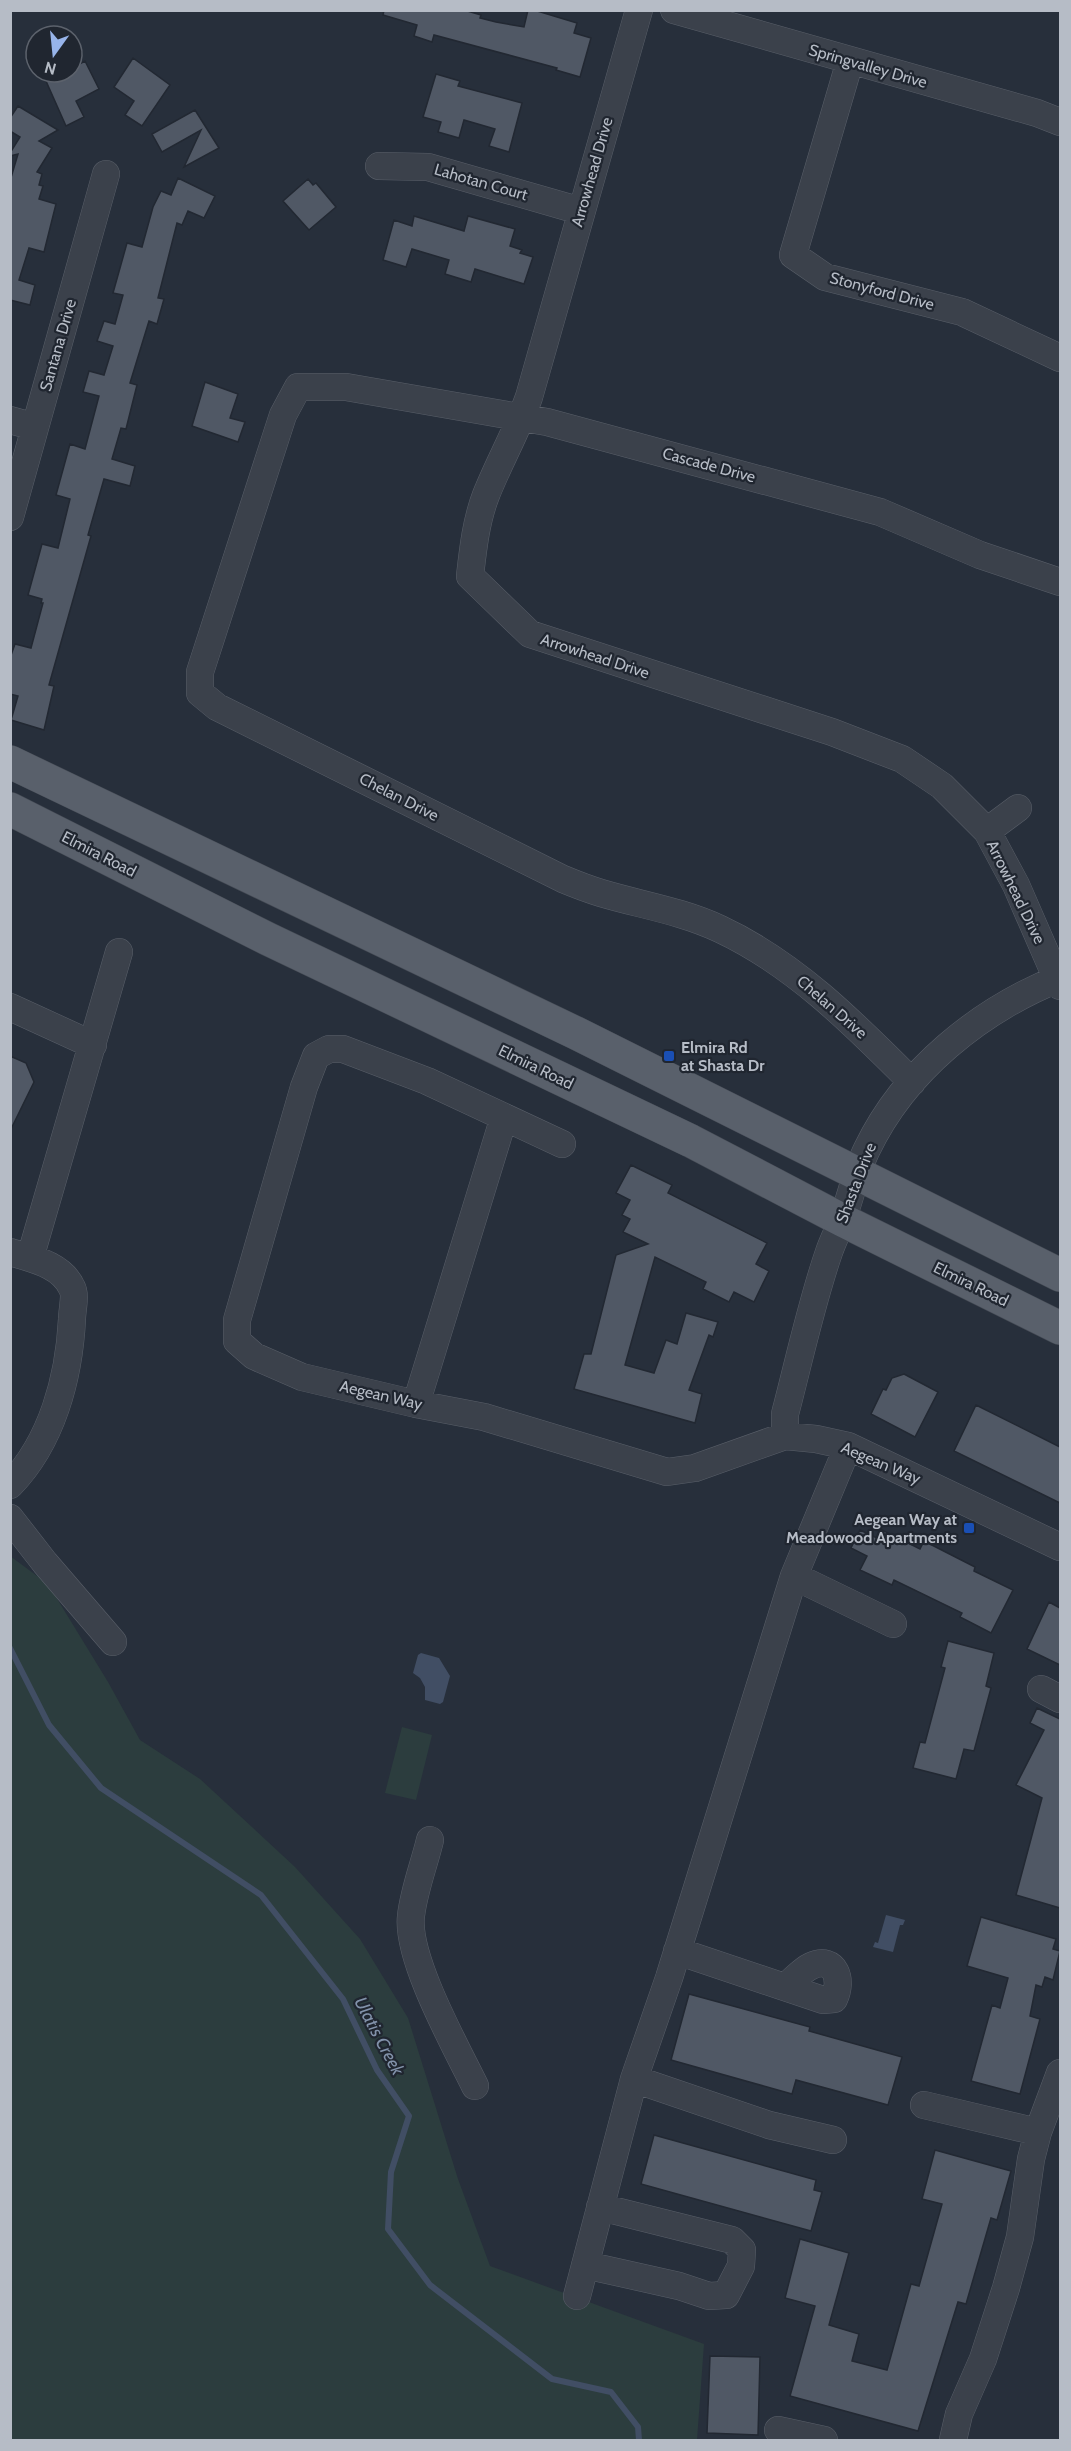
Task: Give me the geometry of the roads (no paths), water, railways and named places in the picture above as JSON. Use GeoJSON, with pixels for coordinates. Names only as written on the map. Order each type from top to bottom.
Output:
{"type":"FeatureCollection","features":[{"type":"Feature","properties":{"kind":"main road"},"geometry":{"type":"LineString","coordinates":[[10,762],[473,983],[1060,1275]]}},
{"type":"Feature","properties":{"kind":"main road","name":"Elmira Road"},"geometry":{"type":"LineString","coordinates":[[10,809],[268,939],[691,1141],[842,1220],[1060,1328]]}},
{"type":"Feature","properties":{"kind":"street","name":"Arrowhead Drive"},"geometry":{"type":"LineString","coordinates":[[639,10],[521,418],[486,496],[475,537],[470,576],[530,634],[832,732],[902,759],[942,786],[987,831],[1016,885],[1060,981]]}},
{"type":"Feature","properties":{"kind":"street","name":"Springvalley Drive"},"geometry":{"type":"LineString","coordinates":[[674,10],[1037,113],[1060,122]]}},
{"type":"Feature","properties":{"kind":"street","name":"Stonyford Drive"},"geometry":{"type":"LineString","coordinates":[[850,61],[793,255],[825,277],[962,312],[1060,358]]}},
{"type":"Feature","properties":{"kind":"street","name":"Lahotan Court"},"geometry":{"type":"LineString","coordinates":[[379,166],[428,167],[580,211]]}},
{"type":"Feature","properties":{"kind":"street","name":"Santana Drive"},"geometry":{"type":"LineString","coordinates":[[10,517],[23,424],[106,174]]}},
{"type":"Feature","properties":{"kind":"street","name":"Chelan Drive"},"geometry":{"type":"LineString","coordinates":[[346,387],[298,387],[284,415],[200,672],[200,693],[217,707],[562,879],[600,893],[674,912],[719,928],[755,948],[810,986],[863,1032],[912,1082]]}},
{"type":"Feature","properties":{"kind":"street","name":"Cascade Drive"},"geometry":{"type":"LineString","coordinates":[[346,387],[548,422],[880,512],[980,555],[1060,582]]}},
{"type":"Feature","properties":{"kind":"street"},"geometry":{"type":"LineString","coordinates":[[987,831],[1018,807]]}},
{"type":"Feature","properties":{"kind":"street"},"geometry":{"type":"LineString","coordinates":[[10,1485],[22,1473],[41,1443],[57,1404],[70,1350],[74,1289],[61,1271],[20,1255],[93,1045],[119,952]]}},
{"type":"Feature","properties":{"kind":"street","name":"Shasta Drive"},"geometry":{"type":"LineString","coordinates":[[785,1436],[785,1414],[828,1257],[869,1146],[898,1099],[945,1049],[972,1026],[1007,1003],[1060,981]]}},
{"type":"Feature","properties":{"kind":"street"},"geometry":{"type":"LineString","coordinates":[[10,1007],[93,1045]]}},
{"type":"Feature","properties":{"kind":"street","name":"Aegean Way"},"geometry":{"type":"LineString","coordinates":[[562,1144],[427,1081],[343,1048],[329,1049],[316,1056],[304,1087],[237,1320],[237,1341],[254,1356],[302,1377],[416,1404],[484,1417],[667,1472],[695,1468],[785,1436],[848,1446],[1060,1547]]}},
{"type":"Feature","properties":{"kind":"street"},"geometry":{"type":"LineString","coordinates":[[416,1404],[504,1117]]}},
{"type":"Feature","properties":{"kind":"street"},"geometry":{"type":"LineString","coordinates":[[577,2296],[634,2079],[677,1951],[794,1576],[848,1446]]}},
{"type":"Feature","properties":{"kind":"street"},"geometry":{"type":"LineString","coordinates":[[10,1518],[45,1563],[113,1642]]}},
{"type":"Feature","properties":{"kind":"street"},"geometry":{"type":"LineString","coordinates":[[794,1576],[893,1624]]}},
{"type":"Feature","properties":{"kind":"street"},"geometry":{"type":"LineString","coordinates":[[429,1840],[411,1917],[414,1943],[439,2014],[475,2086]]}},
{"type":"Feature","properties":{"kind":"street"},"geometry":{"type":"LineString","coordinates":[[677,1951],[785,1987]]}},
{"type":"Feature","properties":{"kind":"street"},"geometry":{"type":"LineString","coordinates":[[953,2440],[959,2414],[983,2359],[1006,2288],[1020,2237],[1031,2159],[1038,2132],[1060,2073]]}},
{"type":"Feature","properties":{"kind":"street"},"geometry":{"type":"LineString","coordinates":[[634,2079],[769,2125],[832,2140]]}},
{"type":"Feature","properties":{"kind":"street"},"geometry":{"type":"LineString","coordinates":[[924,2105],[1038,2132]]}},
{"type":"Feature","properties":{"kind":"street"},"geometry":{"type":"LineString","coordinates":[[585,2265],[679,2286],[709,2296],[726,2295],[741,2266],[742,2250],[732,2240],[600,2207]]}},
{"type":"Feature","properties":{"kind":"street"},"geometry":{"type":"LineString","coordinates":[[778,2430],[824,2440]]}},
{"type":"Feature","properties":{"kind":"water"},"geometry":{"type":"Polygon","coordinates":[[[421,1653],[439,1658],[450,1676],[443,1702],[440,1704],[425,1700],[425,1687],[420,1678],[413,1673],[418,1655],[421,1653]]]}},
{"type":"Feature","properties":{"kind":"water"},"geometry":{"type":"Polygon","coordinates":[[[886,1915],[905,1920],[903,1925],[900,1925],[893,1952],[873,1947],[875,1942],[878,1943],[886,1915]]]}},
{"type":"Feature","properties":{"kind":"waterway","name":"Ulatis Creek"},"geometry":{"type":"LineString","coordinates":[[10,1648],[49,1725],[101,1788],[261,1895],[343,1999],[377,2070],[409,2116],[391,2172],[388,2229],[430,2285],[552,2379],[611,2392],[638,2427],[639,2440]]}},
{"type":"Feature","properties":{"kind":"place","name":"Elmira Rd at Shasta Dr"},"geometry":{"type":"Point","coordinates":[669,1056]}},
{"type":"Feature","properties":{"kind":"place","name":"Aegean Way at Meadowood Apartments"},"geometry":{"type":"Point","coordinates":[969,1528]}}]}
